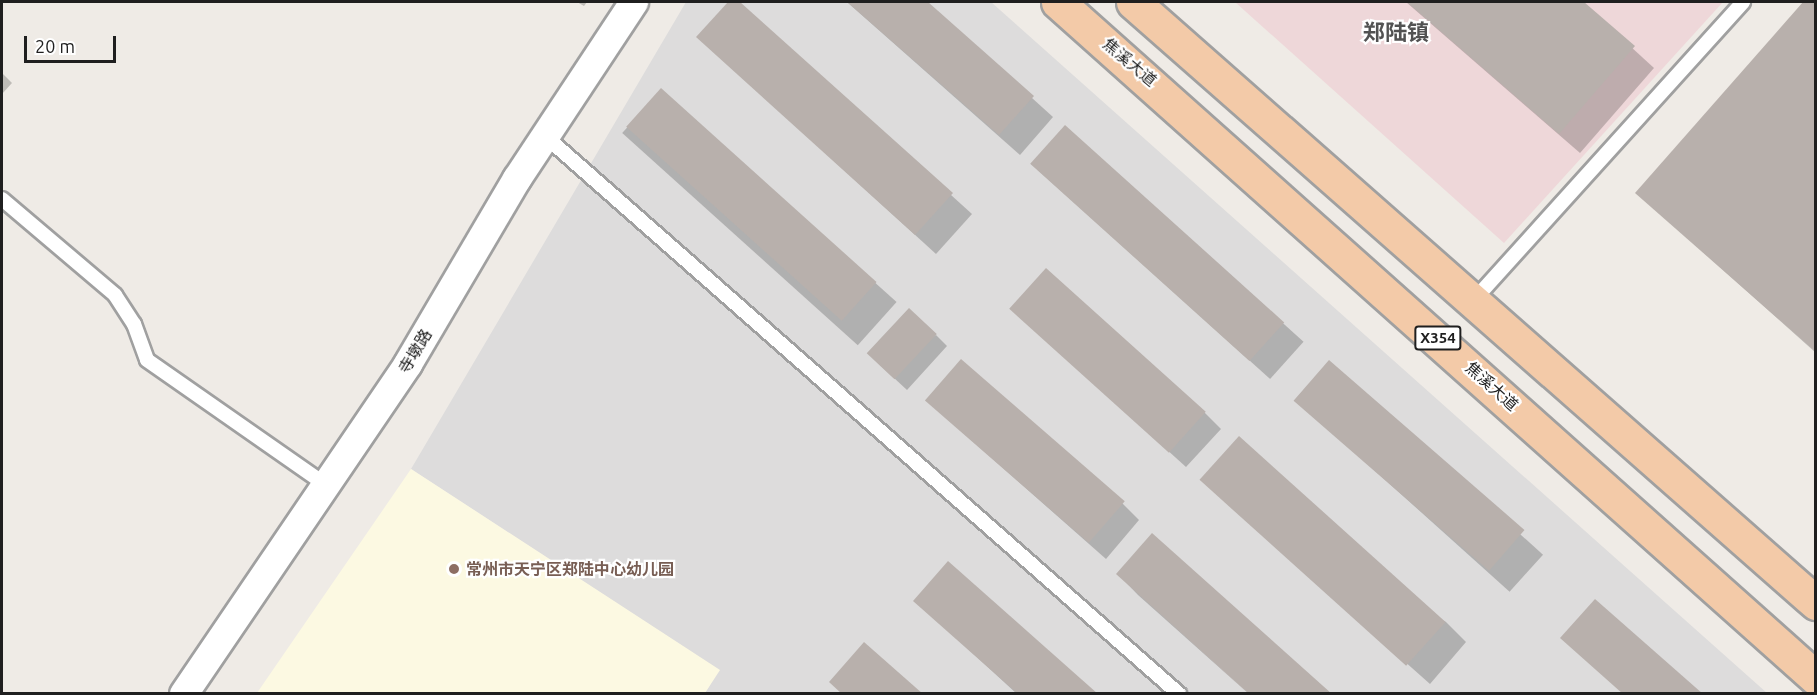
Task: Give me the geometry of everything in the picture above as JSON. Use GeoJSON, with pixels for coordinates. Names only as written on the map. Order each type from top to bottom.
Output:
{"type":"FeatureCollection","features":[{"type":"Feature","properties":{"kind":"main road","name":"焦溪大道"},"geometry":{"type":"LineString","coordinates":[[1058,2],[1815,678]]}},
{"type":"Feature","properties":{"kind":"main road","name":"X354"},"geometry":{"type":"LineString","coordinates":[[1133,2],[1471,303],[1815,603]]}},
{"type":"Feature","properties":{"kind":"street","name":"寺墩路"},"geometry":{"type":"LineString","coordinates":[[184,693],[408,364],[545,136],[634,2]]}},
{"type":"Feature","properties":{"kind":"lane"},"geometry":{"type":"LineString","coordinates":[[1471,303],[1743,2]]}},
{"type":"Feature","properties":{"kind":"lane"},"geometry":{"type":"LineString","coordinates":[[545,136],[1179,693]]}},
{"type":"Feature","properties":{"kind":"lane"},"geometry":{"type":"LineString","coordinates":[[2,199],[116,295],[134,324],[147,360],[326,485]]}},
{"type":"Feature","properties":{"kind":"shaded area"},"geometry":{"type":"Polygon","coordinates":[[[686,2],[991,2],[1767,693],[705,693],[719,670],[411,469],[686,2]]]}},
{"type":"Feature","properties":{"kind":"shaded area"},"geometry":{"type":"Polygon","coordinates":[[[1235,2],[1723,2],[1504,243],[1235,2]]]}},
{"type":"Feature","properties":{"kind":"shaded area","name":"常州市天宁区郑陆中心幼儿园"},"geometry":{"type":"Polygon","coordinates":[[[411,469],[720,670],[705,693],[257,693],[411,469]]]}},
{"type":"Feature","properties":{"kind":"building"},"geometry":{"type":"Polygon","coordinates":[[[728,2],[740,2],[953,193],[915,235],[696,37],[728,2]]]}},
{"type":"Feature","properties":{"kind":"building"},"geometry":{"type":"Polygon","coordinates":[[[847,2],[928,2],[1034,96],[999,135],[847,2]]]}},
{"type":"Feature","properties":{"kind":"building"},"geometry":{"type":"Polygon","coordinates":[[[1407,2],[1584,2],[1635,46],[1559,134],[1407,2]]]}},
{"type":"Feature","properties":{"kind":"building"},"geometry":{"type":"Polygon","coordinates":[[[1803,2],[1816,2],[1816,352],[1635,193],[1803,2]]]}},
{"type":"Feature","properties":{"kind":"building"},"geometry":{"type":"Polygon","coordinates":[[[661,88],[877,282],[842,321],[626,127],[661,88]]]}},
{"type":"Feature","properties":{"kind":"building"},"geometry":{"type":"Polygon","coordinates":[[[1065,125],[1284,322],[1249,361],[1030,164],[1065,125]]]}},
{"type":"Feature","properties":{"kind":"building"},"geometry":{"type":"Polygon","coordinates":[[[1046,268],[1206,412],[1169,453],[1009,309],[1046,268]]]}},
{"type":"Feature","properties":{"kind":"building"},"geometry":{"type":"Polygon","coordinates":[[[909,308],[937,334],[895,379],[867,353],[909,308]]]}},
{"type":"Feature","properties":{"kind":"building"},"geometry":{"type":"Polygon","coordinates":[[[961,359],[1125,501],[1089,543],[925,401],[961,359]]]}},
{"type":"Feature","properties":{"kind":"building"},"geometry":{"type":"Polygon","coordinates":[[[1329,360],[1524,530],[1489,571],[1294,401],[1329,360]]]}},
{"type":"Feature","properties":{"kind":"building"},"geometry":{"type":"Polygon","coordinates":[[[1239,436],[1446,622],[1406,666],[1200,480],[1239,436]]]}},
{"type":"Feature","properties":{"kind":"building"},"geometry":{"type":"Polygon","coordinates":[[[1152,533],[1332,694],[1249,694],[1116,574],[1152,533]]]}},
{"type":"Feature","properties":{"kind":"building"},"geometry":{"type":"Polygon","coordinates":[[[948,561],[1098,694],[1018,694],[913,601],[948,561]]]}},
{"type":"Feature","properties":{"kind":"building"},"geometry":{"type":"Polygon","coordinates":[[[1595,599],[1703,694],[1623,694],[1560,638],[1595,599]]]}},
{"type":"Feature","properties":{"kind":"building"},"geometry":{"type":"Polygon","coordinates":[[[864,642],[923,694],[842,694],[829,682],[864,642]]]}},
{"type":"Feature","properties":{"kind":"place","name":"常州市天宁区郑陆中心幼儿园"},"geometry":{"type":"Point","coordinates":[454,569]}},
{"type":"Feature","properties":{"kind":"district","name":"郑陆镇"},"geometry":{"type":"Point","coordinates":[1396,32]}}]}
